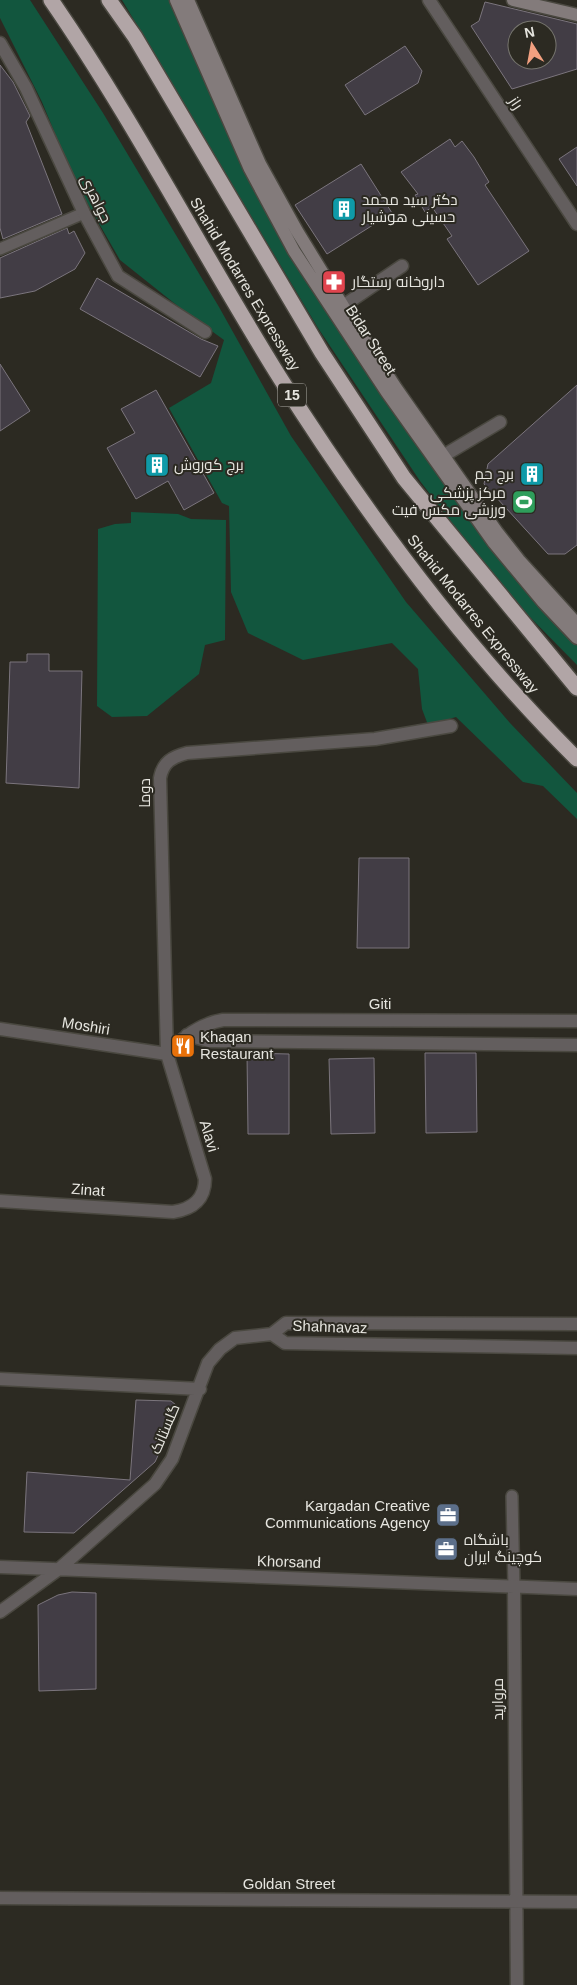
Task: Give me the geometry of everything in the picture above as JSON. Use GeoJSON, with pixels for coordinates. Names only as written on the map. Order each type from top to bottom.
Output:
{"type":"FeatureCollection","features":[{"type":"Feature","properties":{"kind":"highway","name":"Shahid Modarres Expressway"},"geometry":{"type":"LineString","coordinates":[[51,0],[94,63],[280,378],[373,517],[428,588],[533,715],[577,759]]}},
{"type":"Feature","properties":{"kind":"highway","name":"Shahid Modarres Expressway"},"geometry":{"type":"LineString","coordinates":[[110,0],[140,46],[322,353],[404,478],[577,688]]}},
{"type":"Feature","properties":{"kind":"street","name":"Bidar Street"},"geometry":{"type":"LineString","coordinates":[[176,0],[250,169],[294,251],[386,391],[494,543],[543,602],[577,638]]}},
{"type":"Feature","properties":{"kind":"street","name":"Bidar Street"},"geometry":{"type":"LineString","coordinates":[[188,0],[260,164],[297,231],[343,306],[443,456],[519,560],[577,624]]}},
{"type":"Feature","properties":{"kind":"street","name":"راز"},"geometry":{"type":"LineString","coordinates":[[429,0],[577,224]]}},
{"type":"Feature","properties":{"kind":"street"},"geometry":{"type":"LineString","coordinates":[[514,0],[577,15]]}},
{"type":"Feature","properties":{"kind":"street","name":"جواهری"},"geometry":{"type":"LineString","coordinates":[[0,43],[26,88],[84,213],[118,276],[205,332]]}},
{"type":"Feature","properties":{"kind":"street"},"geometry":{"type":"LineString","coordinates":[[343,306],[402,266]]}},
{"type":"Feature","properties":{"kind":"street"},"geometry":{"type":"LineString","coordinates":[[443,456],[500,422]]}},
{"type":"Feature","properties":{"kind":"street","name":"دوما"},"geometry":{"type":"LineString","coordinates":[[167,1054],[160,778],[167,762],[187,753],[375,739],[450,726]]}},
{"type":"Feature","properties":{"kind":"street","name":"Giti"},"geometry":{"type":"LineString","coordinates":[[167,1054],[186,1034],[213,1022],[239,1019],[577,1021]]}},
{"type":"Feature","properties":{"kind":"street","name":"Moshiri"},"geometry":{"type":"LineString","coordinates":[[0,1029],[167,1054]]}},
{"type":"Feature","properties":{"kind":"street"},"geometry":{"type":"LineString","coordinates":[[186,1034],[209,1041],[577,1045]]}},
{"type":"Feature","properties":{"kind":"street","name":"Alavi"},"geometry":{"type":"LineString","coordinates":[[167,1054],[205,1179],[205,1189],[197,1203],[184,1210],[173,1212]]}},
{"type":"Feature","properties":{"kind":"street","name":"Zinat"},"geometry":{"type":"LineString","coordinates":[[0,1200],[173,1212]]}},
{"type":"Feature","properties":{"kind":"street","name":"Shahnavaz"},"geometry":{"type":"LineString","coordinates":[[577,1324],[286,1324],[272,1334],[285,1343],[577,1348]]}},
{"type":"Feature","properties":{"kind":"street","name":"گلستانک"},"geometry":{"type":"LineString","coordinates":[[0,1612],[59,1569],[155,1484],[172,1459],[200,1389],[208,1363],[220,1348],[234,1338],[272,1334]]}},
{"type":"Feature","properties":{"kind":"street"},"geometry":{"type":"LineString","coordinates":[[0,1379],[200,1389]]}},
{"type":"Feature","properties":{"kind":"street","name":"Khorsand"},"geometry":{"type":"LineString","coordinates":[[0,1567],[577,1589]]}},
{"type":"Feature","properties":{"kind":"street","name":"مروارید"},"geometry":{"type":"LineString","coordinates":[[514,1587],[517,1985]]}},
{"type":"Feature","properties":{"kind":"street","name":"Goldan Street"},"geometry":{"type":"LineString","coordinates":[[0,1898],[577,1902]]}},
{"type":"Feature","properties":{"kind":"lane"},"geometry":{"type":"LineString","coordinates":[[0,248],[84,213]]}},
{"type":"Feature","properties":{"kind":"lane","name":"مروارید"},"geometry":{"type":"LineString","coordinates":[[512,1496],[514,1587]]}},
{"type":"Feature","properties":{"kind":"green space"},"geometry":{"type":"Polygon","coordinates":[[[0,0],[30,0],[103,113],[219,307],[291,436],[406,602],[510,723],[577,793],[577,819],[543,786],[523,782],[456,717],[428,725],[422,709],[418,669],[392,643],[303,660],[248,633],[231,592],[229,506],[222,503],[169,408],[211,383],[224,340],[120,260],[75,182],[42,102],[0,18],[0,0]]]}},
{"type":"Feature","properties":{"kind":"green space"},"geometry":{"type":"Polygon","coordinates":[[[122,0],[169,0],[203,67],[254,189],[577,643],[577,665],[523,610],[478,557],[420,481],[318,328],[122,0]]]}},
{"type":"Feature","properties":{"kind":"green space"},"geometry":{"type":"Polygon","coordinates":[[[131,512],[178,514],[191,519],[226,520],[225,640],[205,645],[199,674],[147,716],[112,717],[97,706],[98,529],[115,524],[131,523],[131,512]]]}},
{"type":"Feature","properties":{"kind":"building"},"geometry":{"type":"Polygon","coordinates":[[[485,2],[577,24],[577,69],[512,89],[471,26],[479,21],[485,2]]]}},
{"type":"Feature","properties":{"kind":"building"},"geometry":{"type":"Polygon","coordinates":[[[405,46],[422,71],[418,83],[365,115],[345,85],[405,46]]]}},
{"type":"Feature","properties":{"kind":"building"},"geometry":{"type":"Polygon","coordinates":[[[0,65],[13,82],[30,116],[26,122],[62,214],[3,239],[0,228],[0,65]]]}},
{"type":"Feature","properties":{"kind":"building"},"geometry":{"type":"Polygon","coordinates":[[[450,139],[455,147],[462,141],[474,157],[489,182],[485,185],[529,251],[478,285],[447,239],[452,236],[432,207],[425,212],[415,195],[418,194],[401,172],[450,139]]]}},
{"type":"Feature","properties":{"kind":"building"},"geometry":{"type":"Polygon","coordinates":[[[577,147],[577,186],[559,159],[577,147]]]}},
{"type":"Feature","properties":{"kind":"building","name":"دکتر سید محمد حسینی هوشیار"},"geometry":{"type":"Polygon","coordinates":[[[361,164],[392,213],[327,254],[295,205],[361,164]]]}},
{"type":"Feature","properties":{"kind":"building"},"geometry":{"type":"Polygon","coordinates":[[[67,228],[69,234],[74,231],[85,253],[75,269],[35,291],[0,298],[0,258],[67,228]]]}},
{"type":"Feature","properties":{"kind":"building"},"geometry":{"type":"Polygon","coordinates":[[[97,278],[201,339],[218,346],[200,377],[80,309],[97,278]]]}},
{"type":"Feature","properties":{"kind":"building"},"geometry":{"type":"Polygon","coordinates":[[[0,364],[30,411],[0,431],[0,364]]]}},
{"type":"Feature","properties":{"kind":"building","name":"برج جم"},"geometry":{"type":"Polygon","coordinates":[[[577,385],[577,545],[565,554],[548,554],[484,484],[488,464],[577,385]]]}},
{"type":"Feature","properties":{"kind":"building","name":"برج کوروش"},"geometry":{"type":"Polygon","coordinates":[[[156,390],[214,493],[184,510],[168,481],[136,499],[107,448],[135,433],[121,409],[156,390]]]}},
{"type":"Feature","properties":{"kind":"building"},"geometry":{"type":"Polygon","coordinates":[[[27,654],[49,654],[49,671],[82,671],[79,788],[6,783],[10,662],[27,662],[27,654]]]}},
{"type":"Feature","properties":{"kind":"building"},"geometry":{"type":"Polygon","coordinates":[[[359,858],[409,858],[409,948],[357,948],[359,858]]]}},
{"type":"Feature","properties":{"kind":"building"},"geometry":{"type":"Polygon","coordinates":[[[247,1053],[289,1054],[289,1134],[248,1134],[247,1053]]]}},
{"type":"Feature","properties":{"kind":"building"},"geometry":{"type":"Polygon","coordinates":[[[425,1053],[476,1053],[477,1132],[426,1133],[425,1053]]]}},
{"type":"Feature","properties":{"kind":"building"},"geometry":{"type":"Polygon","coordinates":[[[374,1058],[375,1133],[331,1134],[329,1059],[374,1058]]]}},
{"type":"Feature","properties":{"kind":"building"},"geometry":{"type":"Polygon","coordinates":[[[136,1400],[171,1401],[176,1405],[178,1413],[155,1462],[74,1533],[24,1532],[27,1472],[130,1480],[136,1400]]]}},
{"type":"Feature","properties":{"kind":"building"},"geometry":{"type":"Polygon","coordinates":[[[72,1592],[96,1593],[96,1689],[39,1691],[38,1605],[58,1595],[72,1592]]]}},
{"type":"Feature","properties":{"kind":"place","name":"دکتر سید محمد حسینی هوشیار"},"geometry":{"type":"Point","coordinates":[344,209]}},
{"type":"Feature","properties":{"kind":"place","name":"داروخانه رستگار"},"geometry":{"type":"Point","coordinates":[334,282]}},
{"type":"Feature","properties":{"kind":"place","name":"برج کوروش"},"geometry":{"type":"Point","coordinates":[157,465]}},
{"type":"Feature","properties":{"kind":"place","name":"برج جم"},"geometry":{"type":"Point","coordinates":[532,474]}},
{"type":"Feature","properties":{"kind":"place","name":"مرکز پزشکی ورزشی مکس فیت"},"geometry":{"type":"Point","coordinates":[524,502]}},
{"type":"Feature","properties":{"kind":"place","name":"Khaqan Restaurant"},"geometry":{"type":"Point","coordinates":[183,1046]}},
{"type":"Feature","properties":{"kind":"place","name":"Kargadan Creative Communications Agency"},"geometry":{"type":"Point","coordinates":[448,1515]}},
{"type":"Feature","properties":{"kind":"place","name":"باشگاه کوچینگ ایران"},"geometry":{"type":"Point","coordinates":[446,1549]}}]}
